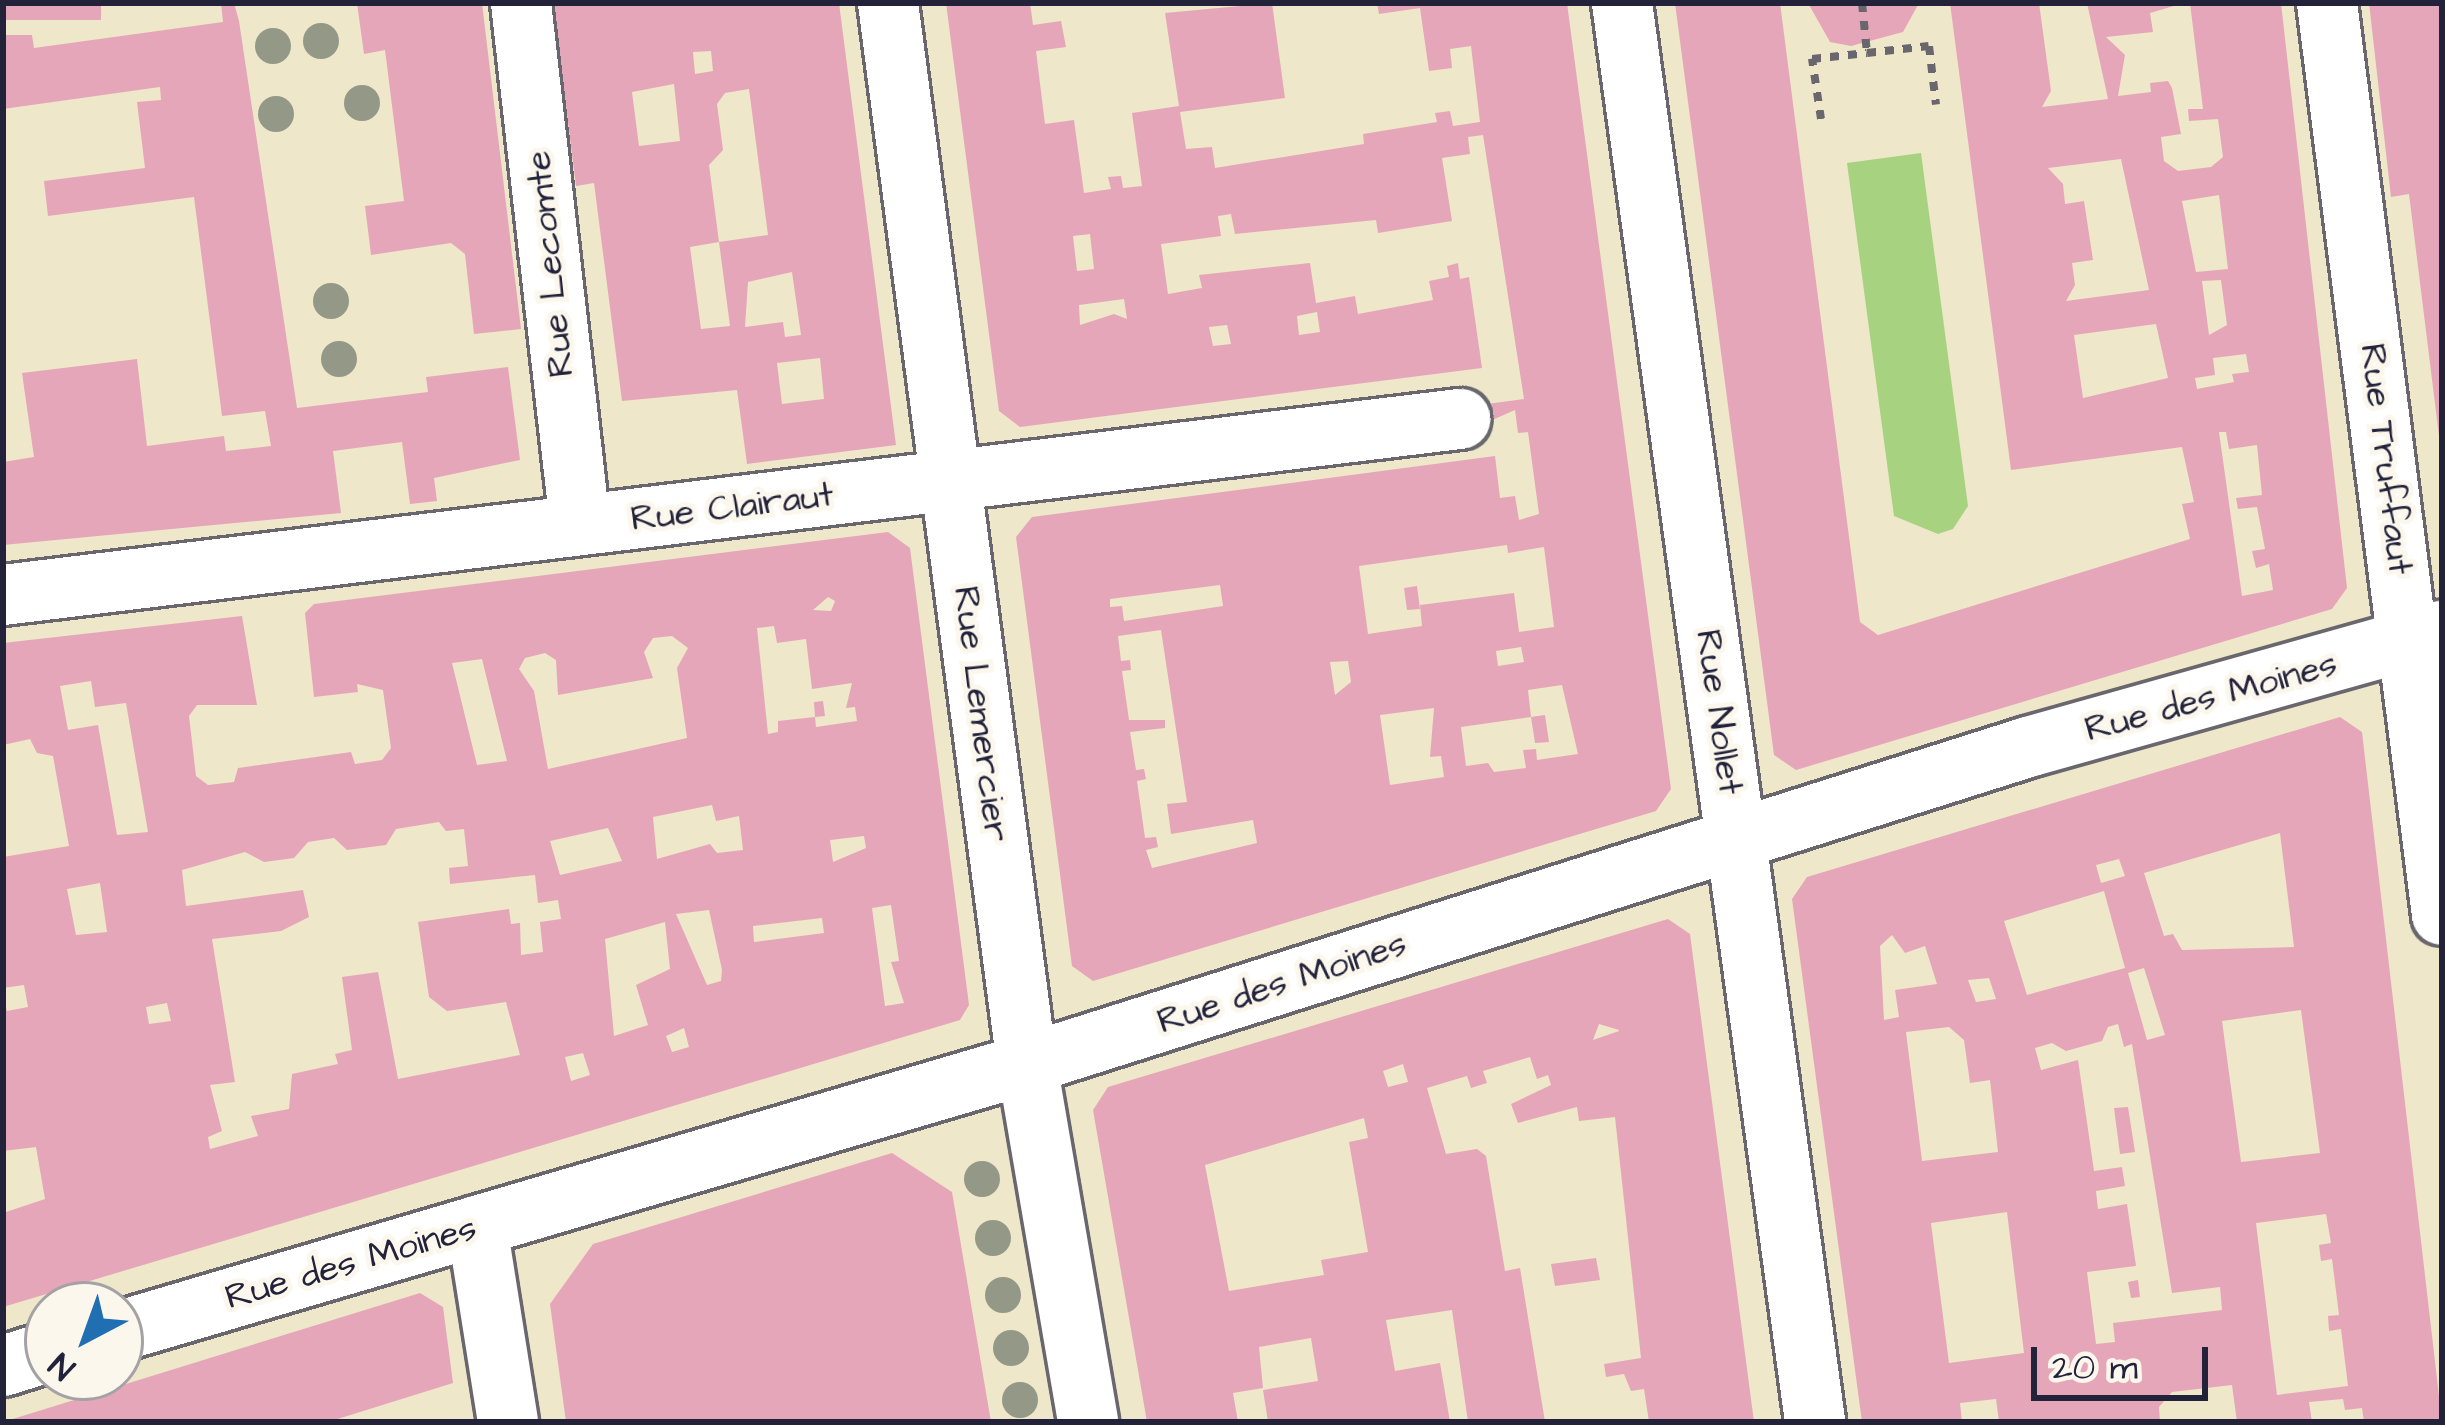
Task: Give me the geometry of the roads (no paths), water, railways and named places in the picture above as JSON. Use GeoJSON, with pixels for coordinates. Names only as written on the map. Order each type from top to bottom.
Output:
{"type":"FeatureCollection","features":[{"type":"Feature","properties":{"kind":"street","name":"Rue Lecomte"},"geometry":{"type":"LineString","coordinates":[[521,3],[580,524]]}},
{"type":"Feature","properties":{"kind":"street","name":"Rue Lemercier"},"geometry":{"type":"LineString","coordinates":[[888,3],[1027,1064],[1088,1422]]}},
{"type":"Feature","properties":{"kind":"street","name":"Rue Nollet"},"geometry":{"type":"LineString","coordinates":[[1622,3],[1815,1422]]}},
{"type":"Feature","properties":{"kind":"street","name":"Rue Truffaut"},"geometry":{"type":"LineString","coordinates":[[2327,3],[2424,637],[2442,915]]}},
{"type":"Feature","properties":{"kind":"street","name":"Rue Clairaut"},"geometry":{"type":"LineString","coordinates":[[3,595],[1460,418]]}},
{"type":"Feature","properties":{"kind":"street","name":"Rue des Moines"},"geometry":{"type":"LineString","coordinates":[[144,1324],[1027,1064],[1737,837],[2424,637]]}},
{"type":"Feature","properties":{"kind":"street"},"geometry":{"type":"LineString","coordinates":[[478,1226],[508,1422]]}}]}
